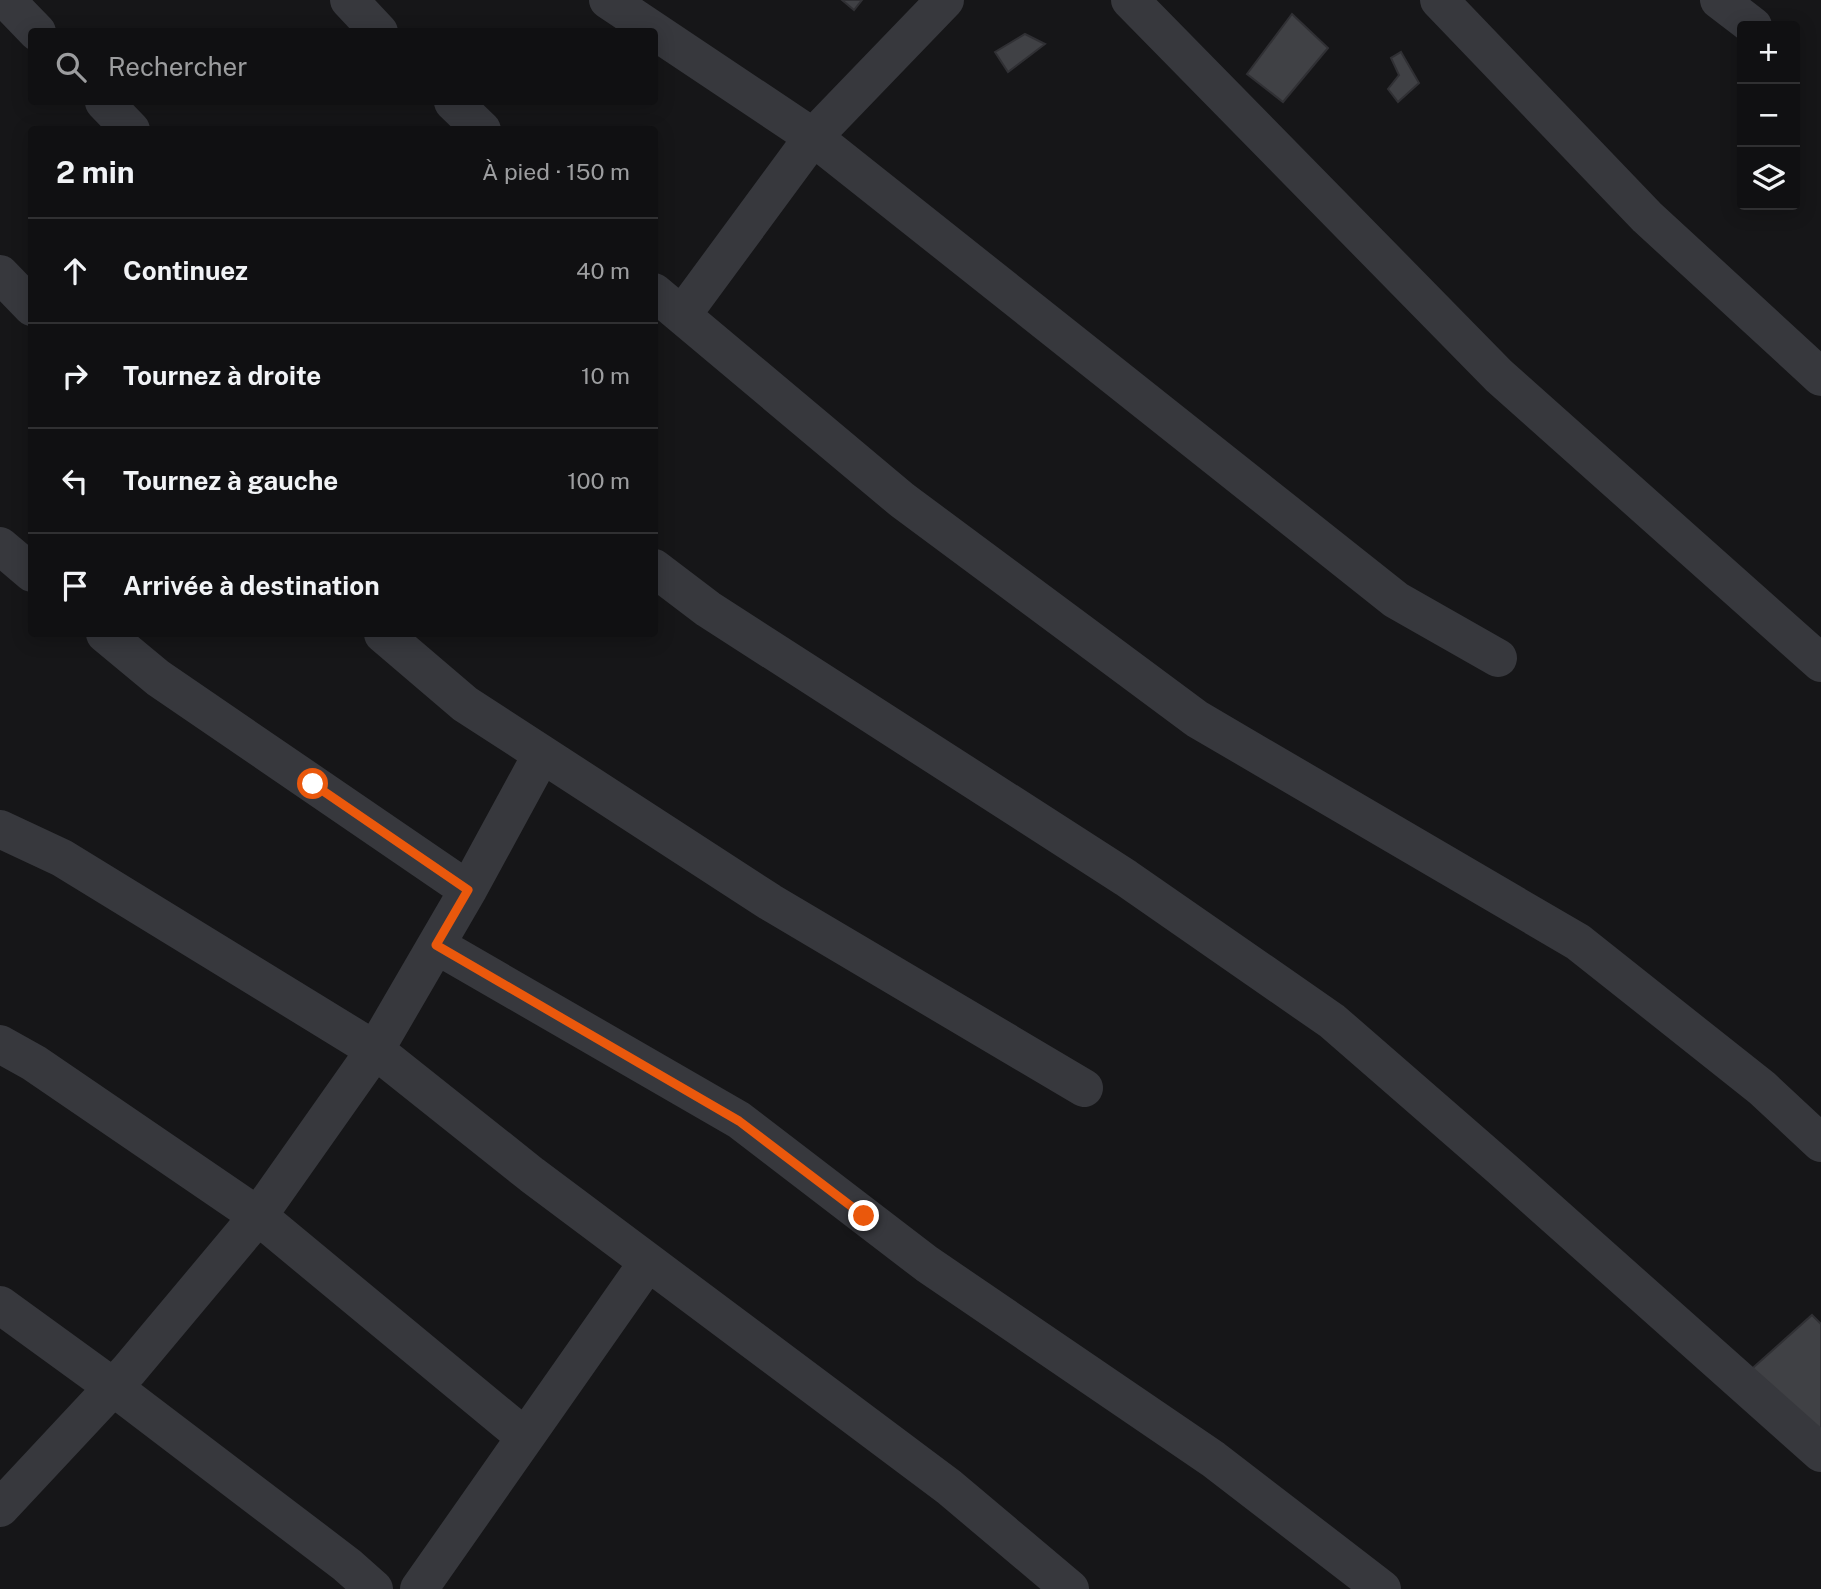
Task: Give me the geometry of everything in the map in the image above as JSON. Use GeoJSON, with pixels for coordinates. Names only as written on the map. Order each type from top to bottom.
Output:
{"type":"FeatureCollection","features":[{"type":"Feature","properties":{"kind":"street"},"geometry":{"type":"LineString","coordinates":[[6,0],[33,28]]}},
{"type":"Feature","properties":{"kind":"street"},"geometry":{"type":"LineString","coordinates":[[349,0],[375,28]]}},
{"type":"Feature","properties":{"kind":"street"},"geometry":{"type":"LineString","coordinates":[[608,0],[650,28]]}},
{"type":"Feature","properties":{"kind":"street"},"geometry":{"type":"LineString","coordinates":[[945,0],[813,137],[668,304],[902,499],[1197,719],[1577,942],[1762,1088],[1821,1143]]}},
{"type":"Feature","properties":{"kind":"street"},"geometry":{"type":"LineString","coordinates":[[1130,0],[1499,376],[1821,663]]}},
{"type":"Feature","properties":{"kind":"street"},"geometry":{"type":"LineString","coordinates":[[1439,0],[1647,217],[1821,377]]}},
{"type":"Feature","properties":{"kind":"street"},"geometry":{"type":"LineString","coordinates":[[1719,0],[1746,21]]}},
{"type":"Feature","properties":{"kind":"street"},"geometry":{"type":"LineString","coordinates":[[658,33],[813,137],[1396,600],[1497,658]]}},
{"type":"Feature","properties":{"kind":"street"},"geometry":{"type":"LineString","coordinates":[[107,105],[127,126]]}},
{"type":"Feature","properties":{"kind":"street"},"geometry":{"type":"LineString","coordinates":[[456,105],[478,126]]}},
{"type":"Feature","properties":{"kind":"street"},"geometry":{"type":"LineString","coordinates":[[0,274],[28,303]]}},
{"type":"Feature","properties":{"kind":"street"},"geometry":{"type":"LineString","coordinates":[[0,546],[28,570]]}},
{"type":"Feature","properties":{"kind":"street"},"geometry":{"type":"LineString","coordinates":[[658,571],[708,609],[1126,877],[1332,1021],[1821,1453]]}},
{"type":"Feature","properties":{"kind":"street"},"geometry":{"type":"LineString","coordinates":[[108,637],[158,678],[468,890]]}},
{"type":"Feature","properties":{"kind":"street"},"geometry":{"type":"LineString","coordinates":[[387,637],[465,704],[770,902],[1084,1088]]}},
{"type":"Feature","properties":{"kind":"street"},"geometry":{"type":"LineString","coordinates":[[0,1508],[113,1387],[258,1216],[375,1050],[468,890],[542,754]]}},
{"type":"Feature","properties":{"kind":"street"},"geometry":{"type":"LineString","coordinates":[[0,828],[62,858],[375,1050],[532,1175],[949,1487],[1070,1589]]}},
{"type":"Feature","properties":{"kind":"street"},"geometry":{"type":"LineString","coordinates":[[436,945],[739,1121],[927,1264],[1213,1459],[1382,1589]]}},
{"type":"Feature","properties":{"kind":"street"},"geometry":{"type":"LineString","coordinates":[[0,1044],[34,1063],[258,1216],[525,1437]]}},
{"type":"Feature","properties":{"kind":"street"},"geometry":{"type":"LineString","coordinates":[[419,1589],[648,1262]]}},
{"type":"Feature","properties":{"kind":"street"},"geometry":{"type":"LineString","coordinates":[[0,1305],[113,1387],[346,1565],[373,1589]]}},
{"type":"Feature","properties":{"kind":"building"},"geometry":{"type":"Polygon","coordinates":[[[842,0],[862,0],[854,10],[842,0]]]}},
{"type":"Feature","properties":{"kind":"building"},"geometry":{"type":"Polygon","coordinates":[[[1292,14],[1328,48],[1283,102],[1247,74],[1292,14]]]}},
{"type":"Feature","properties":{"kind":"building"},"geometry":{"type":"Polygon","coordinates":[[[1025,34],[1045,44],[1008,72],[995,52],[1025,34]]]}},
{"type":"Feature","properties":{"kind":"building"},"geometry":{"type":"Polygon","coordinates":[[[1401,52],[1419,83],[1398,102],[1388,89],[1399,75],[1391,58],[1401,52]]]}},
{"type":"Feature","properties":{"kind":"building"},"geometry":{"type":"Polygon","coordinates":[[[1812,1315],[1821,1324],[1821,1445],[1746,1374],[1812,1315]]]}},
{"type":"Feature","properties":{"kind":"route"},"geometry":{"type":"LineString","coordinates":[[313,784],[468,890],[436,945],[739,1121],[864,1216]]}}]}
